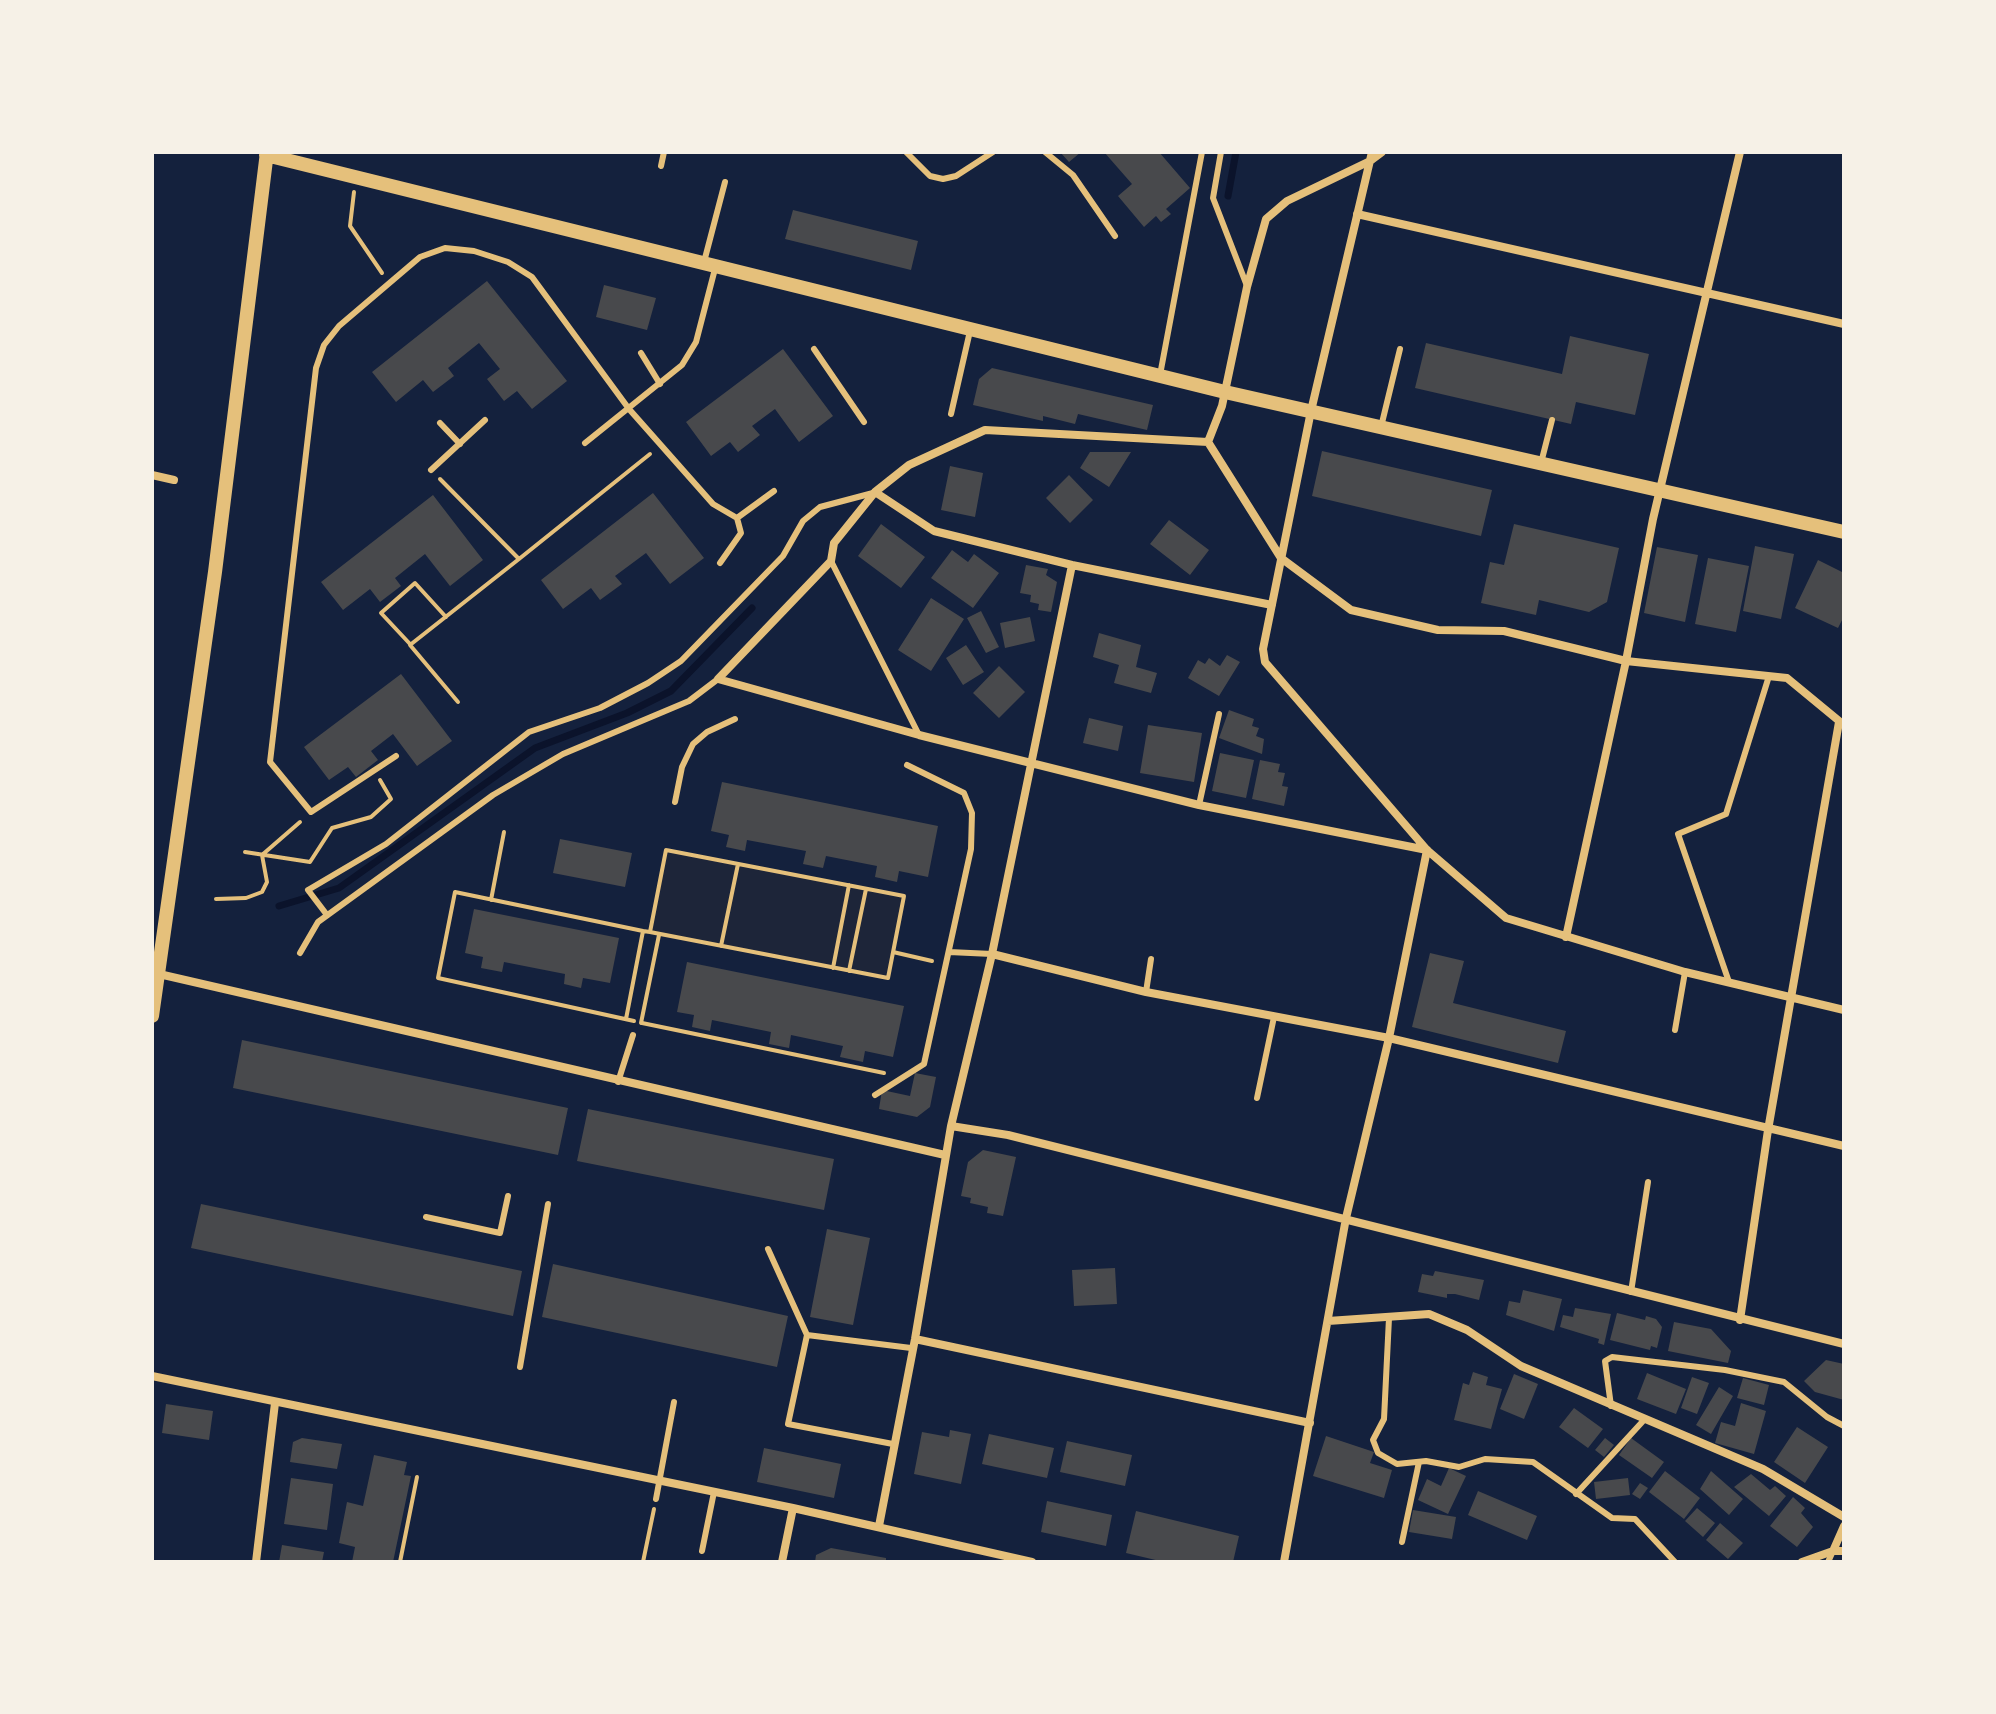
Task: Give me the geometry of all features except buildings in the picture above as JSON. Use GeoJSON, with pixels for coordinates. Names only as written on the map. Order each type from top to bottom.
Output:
{"type":"FeatureCollection","features":[{"type":"Feature","properties":{"kind":"street"},"geometry":{"type":"LineString","coordinates":[[1208,442],[1225,392],[1247,287],[1266,219],[1287,201],[1382,152]]}},
{"type":"Feature","properties":{"kind":"street"},"geometry":{"type":"LineString","coordinates":[[1566,937],[1660,490],[1740,152]]}},
{"type":"Feature","properties":{"kind":"street"},"geometry":{"type":"LineString","coordinates":[[152,1016],[215,572],[266,154],[1225,392],[1844,532]]}},
{"type":"Feature","properties":{"kind":"street"},"geometry":{"type":"LineString","coordinates":[[1371,157],[1311,411],[1263,649],[1265,662],[1427,850],[1506,918],[1685,972],[1792,995],[1844,1010]]}},
{"type":"Feature","properties":{"kind":"street"},"geometry":{"type":"LineString","coordinates":[[1357,214],[1844,324]]}},
{"type":"Feature","properties":{"kind":"street"},"geometry":{"type":"LineString","coordinates":[[1208,442],[985,430],[909,465],[875,492],[834,543],[831,561],[718,679],[919,735],[1199,805],[1427,850]]}},
{"type":"Feature","properties":{"kind":"street"},"geometry":{"type":"LineString","coordinates":[[1208,442],[1281,558],[1351,610],[1438,630],[1504,631],[1626,661],[1787,678],[1842,724],[1768,1130],[1740,1320]]}},
{"type":"Feature","properties":{"kind":"street"},"geometry":{"type":"LineString","coordinates":[[152,475],[174,480]]}},
{"type":"Feature","properties":{"kind":"street"},"geometry":{"type":"LineString","coordinates":[[875,492],[934,531],[1072,565],[1272,605]]}},
{"type":"Feature","properties":{"kind":"street"},"geometry":{"type":"LineString","coordinates":[[879,1526],[915,1339],[945,1155],[992,954],[1072,565]]}},
{"type":"Feature","properties":{"kind":"street"},"geometry":{"type":"LineString","coordinates":[[1284,1562],[1346,1218],[1389,1038],[1427,850]]}},
{"type":"Feature","properties":{"kind":"street"},"geometry":{"type":"LineString","coordinates":[[992,954],[1146,992],[1389,1038],[1844,1146]]}},
{"type":"Feature","properties":{"kind":"street"},"geometry":{"type":"LineString","coordinates":[[159,974],[945,1155]]}},
{"type":"Feature","properties":{"kind":"street"},"geometry":{"type":"LineString","coordinates":[[951,1126],[1008,1135],[1844,1344]]}},
{"type":"Feature","properties":{"kind":"street"},"geometry":{"type":"LineString","coordinates":[[1328,1321],[1429,1314],[1467,1330],[1521,1366],[1763,1469],[1844,1517]]}},
{"type":"Feature","properties":{"kind":"street"},"geometry":{"type":"LineString","coordinates":[[915,1339],[1310,1423]]}},
{"type":"Feature","properties":{"kind":"street"},"geometry":{"type":"LineString","coordinates":[[152,1376],[879,1526],[1032,1562]]}},
{"type":"Feature","properties":{"kind":"street"},"geometry":{"type":"LineString","coordinates":[[256,1562],[275,1403]]}},
{"type":"Feature","properties":{"kind":"street"},"geometry":{"type":"LineString","coordinates":[[782,1562],[793,1508]]}},
{"type":"Feature","properties":{"kind":"street"},"geometry":{"type":"LineString","coordinates":[[1833,1551],[1844,1526]]}},
{"type":"Feature","properties":{"kind":"street"},"geometry":{"type":"LineString","coordinates":[[1802,1562],[1833,1551],[1844,1551]]}},
{"type":"Feature","properties":{"kind":"lane"},"geometry":{"type":"LineString","coordinates":[[661,166],[664,152]]}},
{"type":"Feature","properties":{"kind":"lane"},"geometry":{"type":"LineString","coordinates":[[906,152],[930,176],[943,179],[956,176],[993,152]]}},
{"type":"Feature","properties":{"kind":"lane"},"geometry":{"type":"LineString","coordinates":[[1045,152],[1073,175],[1115,236]]}},
{"type":"Feature","properties":{"kind":"lane"},"geometry":{"type":"LineString","coordinates":[[1160,375],[1202,152]]}},
{"type":"Feature","properties":{"kind":"lane"},"geometry":{"type":"LineString","coordinates":[[1221,152],[1213,198],[1247,287]]}},
{"type":"Feature","properties":{"kind":"lane"},"geometry":{"type":"LineString","coordinates":[[585,443],[682,365],[696,342],[725,182]]}},
{"type":"Feature","properties":{"kind":"lane"},"geometry":{"type":"LineString","coordinates":[[396,756],[311,812],[270,762],[316,368],[324,345],[339,326],[420,257],[445,248],[474,251],[508,262],[532,277],[629,409],[713,504],[737,518],[741,533],[720,563]]}},
{"type":"Feature","properties":{"kind":"lane"},"geometry":{"type":"LineString","coordinates":[[951,414],[971,328]]}},
{"type":"Feature","properties":{"kind":"lane"},"geometry":{"type":"LineString","coordinates":[[814,349],[864,422]]}},
{"type":"Feature","properties":{"kind":"lane"},"geometry":{"type":"LineString","coordinates":[[1381,427],[1400,349]]}},
{"type":"Feature","properties":{"kind":"lane"},"geometry":{"type":"LineString","coordinates":[[641,353],[660,384]]}},
{"type":"Feature","properties":{"kind":"lane"},"geometry":{"type":"LineString","coordinates":[[431,470],[485,420]]}},
{"type":"Feature","properties":{"kind":"lane"},"geometry":{"type":"LineString","coordinates":[[1541,463],[1552,420]]}},
{"type":"Feature","properties":{"kind":"lane"},"geometry":{"type":"LineString","coordinates":[[440,423],[460,444]]}},
{"type":"Feature","properties":{"kind":"lane"},"geometry":{"type":"LineString","coordinates":[[737,518],[774,491]]}},
{"type":"Feature","properties":{"kind":"lane"},"geometry":{"type":"LineString","coordinates":[[327,915],[308,890],[386,844],[529,732],[588,713],[648,683],[681,661],[783,556],[803,521],[820,507],[875,492]]}},
{"type":"Feature","properties":{"kind":"lane"},"geometry":{"type":"LineString","coordinates":[[831,561],[919,735]]}},
{"type":"Feature","properties":{"kind":"lane"},"geometry":{"type":"LineString","coordinates":[[1729,982],[1678,834],[1726,814],[1769,676]]}},
{"type":"Feature","properties":{"kind":"lane"},"geometry":{"type":"LineString","coordinates":[[300,953],[318,922],[493,795],[563,754],[689,701],[718,679]]}},
{"type":"Feature","properties":{"kind":"lane"},"geometry":{"type":"LineString","coordinates":[[1199,805],[1219,714]]}},
{"type":"Feature","properties":{"kind":"lane"},"geometry":{"type":"LineString","coordinates":[[675,802],[682,767],[693,744],[707,732],[735,719]]}},
{"type":"Feature","properties":{"kind":"lane"},"geometry":{"type":"LineString","coordinates":[[875,1095],[924,1064],[971,849],[972,813],[964,793],[907,765]]}},
{"type":"Feature","properties":{"kind":"lane"},"geometry":{"type":"LineString","coordinates":[[949,952],[992,954]]}},
{"type":"Feature","properties":{"kind":"lane"},"geometry":{"type":"LineString","coordinates":[[1146,992],[1151,959]]}},
{"type":"Feature","properties":{"kind":"lane"},"geometry":{"type":"LineString","coordinates":[[1675,1030],[1685,972]]}},
{"type":"Feature","properties":{"kind":"lane"},"geometry":{"type":"LineString","coordinates":[[1257,1098],[1274,1017]]}},
{"type":"Feature","properties":{"kind":"lane"},"geometry":{"type":"LineString","coordinates":[[618,1082],[633,1035]]}},
{"type":"Feature","properties":{"kind":"lane"},"geometry":{"type":"LineString","coordinates":[[1631,1292],[1648,1182]]}},
{"type":"Feature","properties":{"kind":"lane"},"geometry":{"type":"LineString","coordinates":[[426,1217],[500,1233],[508,1196]]}},
{"type":"Feature","properties":{"kind":"lane"},"geometry":{"type":"LineString","coordinates":[[520,1367],[548,1204]]}},
{"type":"Feature","properties":{"kind":"lane"},"geometry":{"type":"LineString","coordinates":[[768,1249],[807,1335],[788,1424],[893,1444]]}},
{"type":"Feature","properties":{"kind":"lane"},"geometry":{"type":"LineString","coordinates":[[1389,1318],[1384,1419],[1373,1440],[1378,1453],[1397,1464],[1419,1462],[1459,1467],[1485,1459],[1533,1462],[1612,1518],[1635,1519],[1675,1562]]}},
{"type":"Feature","properties":{"kind":"lane"},"geometry":{"type":"LineString","coordinates":[[807,1335],[911,1348]]}},
{"type":"Feature","properties":{"kind":"lane"},"geometry":{"type":"LineString","coordinates":[[1611,1406],[1605,1361],[1612,1357],[1725,1370],[1784,1382],[1827,1417],[1844,1426]]}},
{"type":"Feature","properties":{"kind":"lane"},"geometry":{"type":"LineString","coordinates":[[656,1499],[674,1402]]}},
{"type":"Feature","properties":{"kind":"lane"},"geometry":{"type":"LineString","coordinates":[[1576,1494],[1644,1420]]}},
{"type":"Feature","properties":{"kind":"lane"},"geometry":{"type":"LineString","coordinates":[[1402,1542],[1419,1462]]}},
{"type":"Feature","properties":{"kind":"lane"},"geometry":{"type":"LineString","coordinates":[[702,1551],[714,1492]]}},
{"type":"Feature","properties":{"kind":"lane"},"geometry":{"type":"LineString","coordinates":[[1828,1562],[1833,1551]]}},
{"type":"Feature","properties":{"kind":"path"},"geometry":{"type":"LineString","coordinates":[[355,187],[350,226],[388,282]]}},
{"type":"Feature","properties":{"kind":"path"},"geometry":{"type":"LineString","coordinates":[[410,645],[661,445]]}},
{"type":"Feature","properties":{"kind":"path"},"geometry":{"type":"LineString","coordinates":[[431,470],[519,559]]}},
{"type":"Feature","properties":{"kind":"path"},"geometry":{"type":"LineString","coordinates":[[446,617],[415,583],[381,613],[458,702]]}},
{"type":"Feature","properties":{"kind":"path"},"geometry":{"type":"LineString","coordinates":[[245,852],[310,862],[332,828],[371,817],[391,799],[375,771]]}},
{"type":"Feature","properties":{"kind":"path"},"geometry":{"type":"LineString","coordinates":[[262,855],[311,812]]}},
{"type":"Feature","properties":{"kind":"path"},"geometry":{"type":"LineString","coordinates":[[491,900],[504,832]]}},
{"type":"Feature","properties":{"kind":"path"},"geometry":{"type":"LineString","coordinates":[[650,932],[666,850],[904,896],[888,978],[643,931],[455,892],[438,978],[889,1074]]}},
{"type":"Feature","properties":{"kind":"path"},"geometry":{"type":"LineString","coordinates":[[216,899],[246,898],[262,892],[267,882],[262,855]]}},
{"type":"Feature","properties":{"kind":"path"},"geometry":{"type":"LineString","coordinates":[[721,946],[738,864]]}},
{"type":"Feature","properties":{"kind":"path"},"geometry":{"type":"LineString","coordinates":[[833,968],[849,885]]}},
{"type":"Feature","properties":{"kind":"path"},"geometry":{"type":"LineString","coordinates":[[849,971],[866,889]]}},
{"type":"Feature","properties":{"kind":"path"},"geometry":{"type":"LineString","coordinates":[[626,1019],[643,931]]}},
{"type":"Feature","properties":{"kind":"path"},"geometry":{"type":"LineString","coordinates":[[641,1023],[659,934]]}},
{"type":"Feature","properties":{"kind":"path"},"geometry":{"type":"LineString","coordinates":[[893,952],[932,960],[930,974]]}},
{"type":"Feature","properties":{"kind":"path"},"geometry":{"type":"LineString","coordinates":[[400,1562],[417,1477]]}},
{"type":"Feature","properties":{"kind":"path"},"geometry":{"type":"LineString","coordinates":[[643,1562],[656,1499]]}},
{"type":"Feature","properties":{"kind":"shaded area"},"geometry":{"type":"Polygon","coordinates":[[[666,850],[904,896],[888,978],[650,932],[666,850]]]}},
{"type":"Feature","properties":{"kind":"waterway"},"geometry":{"type":"LineString","coordinates":[[1228,196],[1236,152]]}},
{"type":"Feature","properties":{"kind":"waterway"},"geometry":{"type":"LineString","coordinates":[[279,906],[339,888],[535,748],[627,713],[671,691],[752,608]]}}]}
